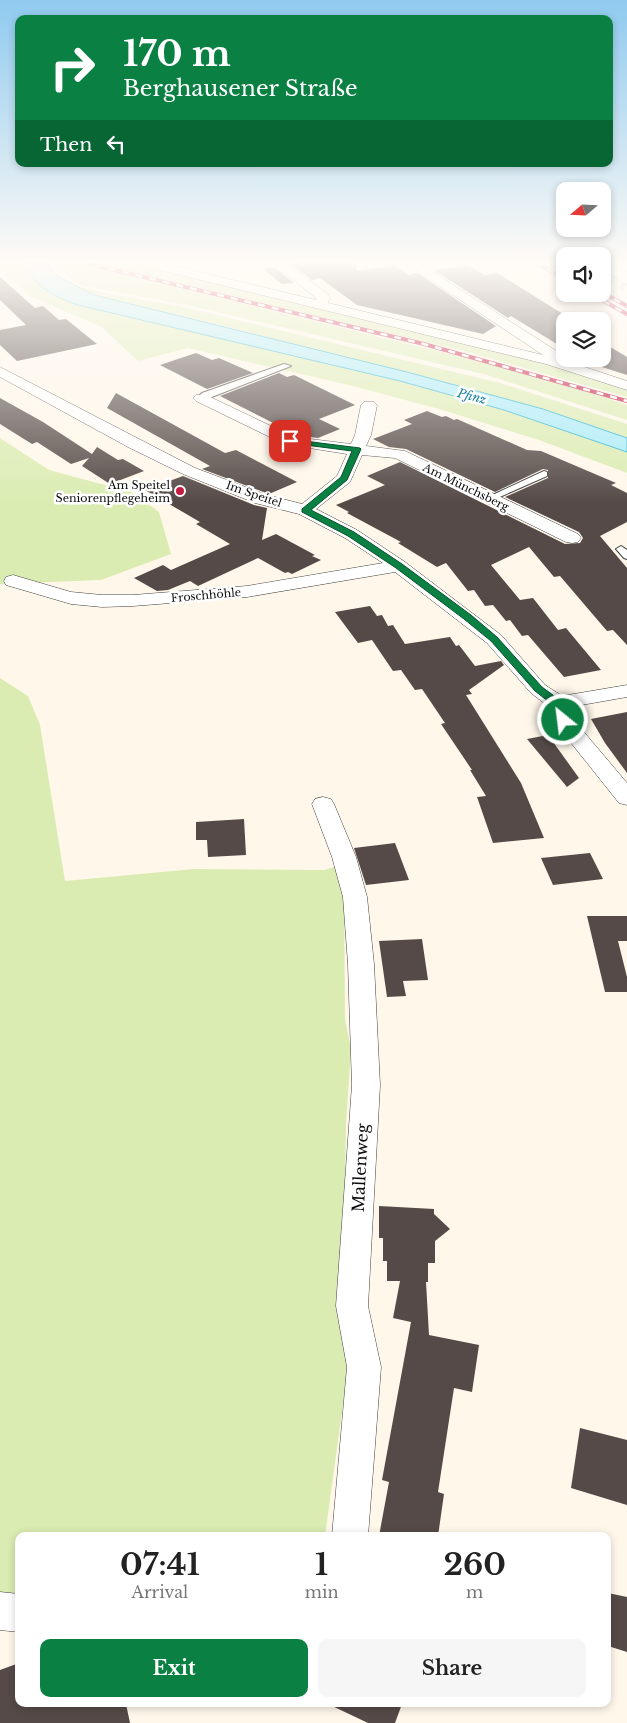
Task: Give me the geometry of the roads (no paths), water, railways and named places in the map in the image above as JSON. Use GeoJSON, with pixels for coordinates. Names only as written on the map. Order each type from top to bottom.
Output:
{"type":"FeatureCollection","features":[{"type":"Feature","properties":{"kind":"street"},"geometry":{"type":"LineString","coordinates":[[476,342],[551,361],[627,386]]}},
{"type":"Feature","properties":{"kind":"street"},"geometry":{"type":"LineString","coordinates":[[533,342],[554,356],[551,361]]}},
{"type":"Feature","properties":{"kind":"street","name":"Im Speitel"},"geometry":{"type":"LineString","coordinates":[[0,372],[134,444],[189,471],[261,499],[305,510],[351,534],[399,566],[494,639],[538,689],[558,703]]}},
{"type":"Feature","properties":{"kind":"street","name":"Am Münchsberg"},"geometry":{"type":"LineString","coordinates":[[201,398],[290,441],[399,454],[572,538]]}},
{"type":"Feature","properties":{"kind":"street"},"geometry":{"type":"LineString","coordinates":[[305,510],[344,478],[363,435],[369,405]]}},
{"type":"Feature","properties":{"kind":"street","name":"Froschhöhle"},"geometry":{"type":"LineString","coordinates":[[13,581],[71,598],[97,601],[129,601],[194,597],[275,588],[399,566]]}},
{"type":"Feature","properties":{"kind":"street"},"geometry":{"type":"LineString","coordinates":[[627,690],[558,703],[563,720],[627,798]]}},
{"type":"Feature","properties":{"kind":"street","name":"Mallenweg"},"geometry":{"type":"LineString","coordinates":[[323,804],[344,857],[355,897],[361,964],[365,1057],[366,1085],[352,1306],[364,1367],[350,1532]]}},
{"type":"Feature","properties":{"kind":"street"},"geometry":{"type":"LineString","coordinates":[[0,1611],[15,1613]]}},
{"type":"Feature","properties":{"kind":"lane"},"geometry":{"type":"LineString","coordinates":[[201,398],[287,366]]}},
{"type":"Feature","properties":{"kind":"lane"},"geometry":{"type":"LineString","coordinates":[[490,498],[544,474]]}},
{"type":"Feature","properties":{"kind":"water","name":"Pfinz"},"geometry":{"type":"Polygon","coordinates":[[[236,342],[287,342],[407,372],[543,409],[627,438],[627,452],[504,410],[400,381],[236,342]]]}},
{"type":"Feature","properties":{"kind":"railway"},"geometry":{"type":"LineString","coordinates":[[417,342],[627,401]]}},
{"type":"Feature","properties":{"kind":"place","name":"Am Speitel Seniorenpflegeheim"},"geometry":{"type":"Point","coordinates":[180,491]}}]}
